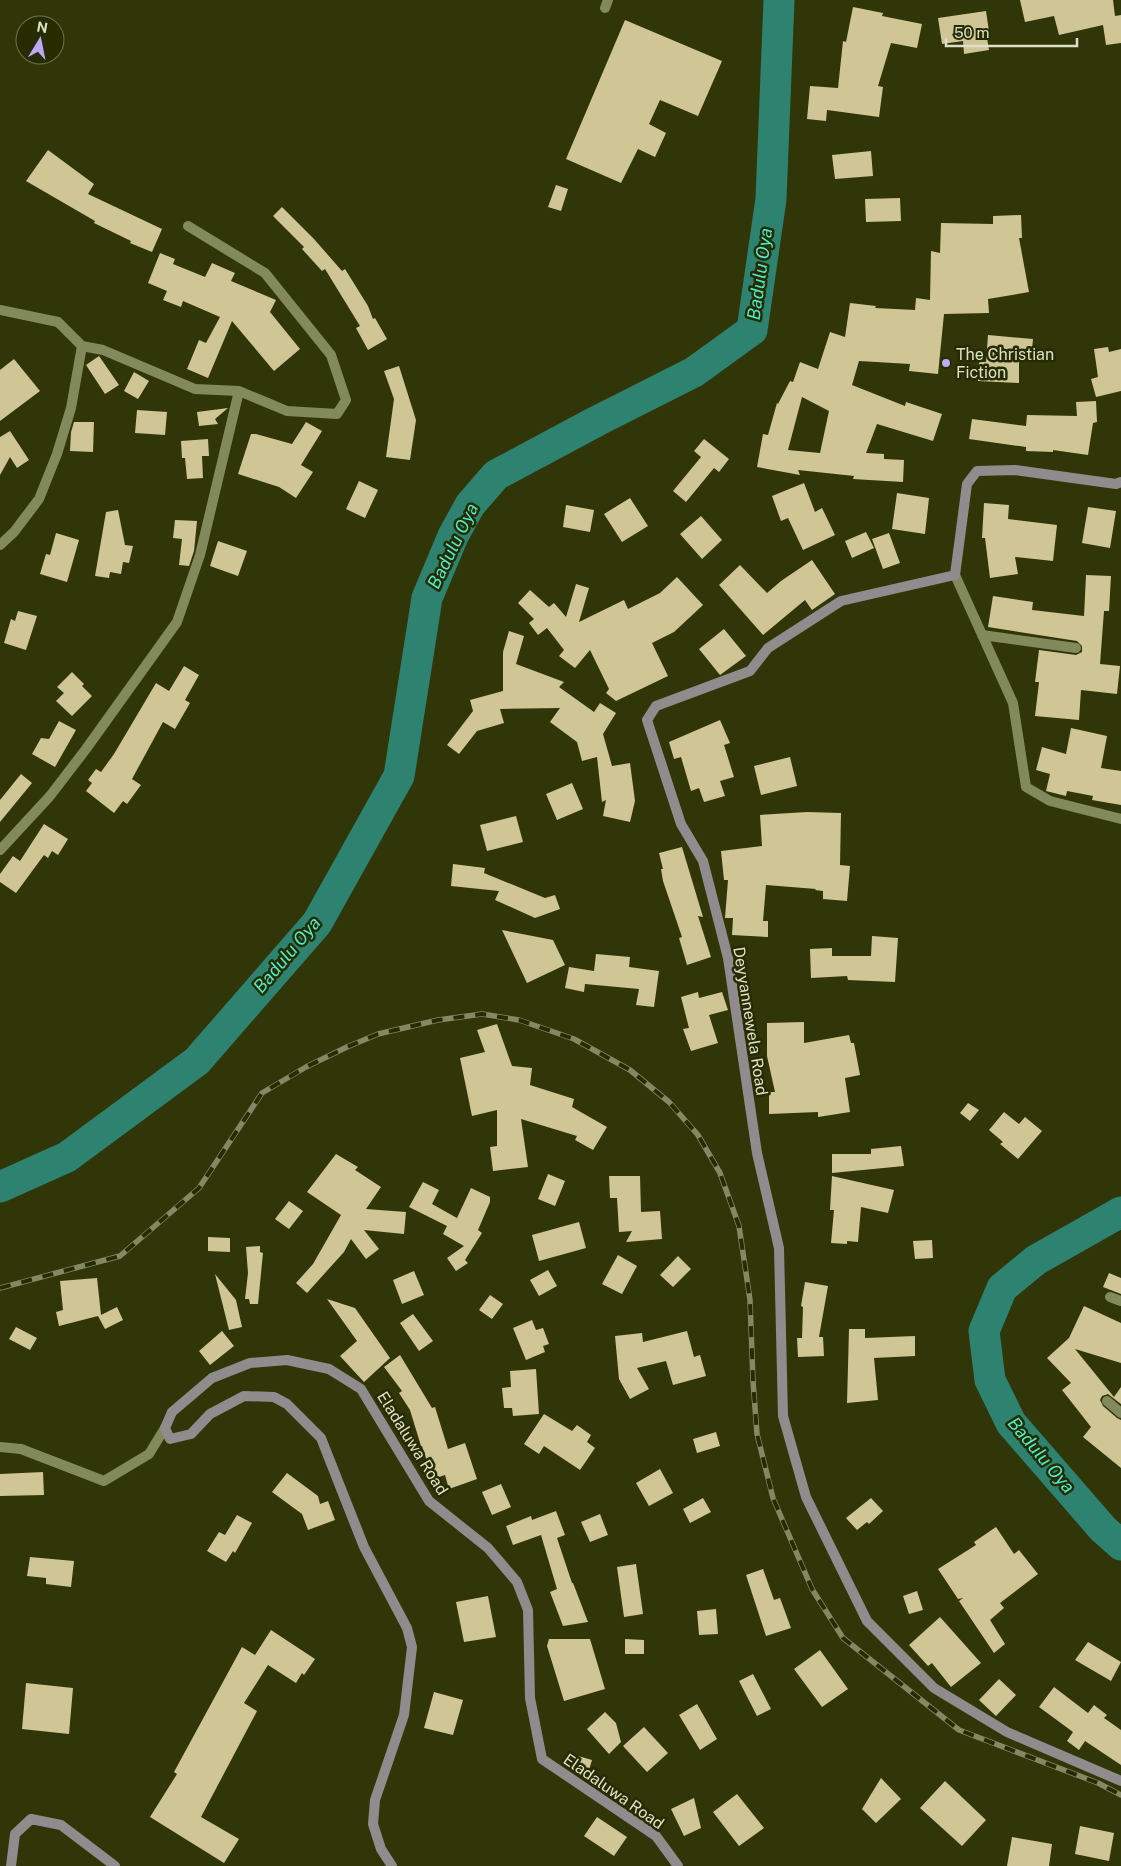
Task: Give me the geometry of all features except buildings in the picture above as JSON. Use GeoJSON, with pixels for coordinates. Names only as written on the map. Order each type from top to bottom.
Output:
{"type":"FeatureCollection","features":[{"type":"Feature","properties":{"kind":"street"},"geometry":{"type":"LineString","coordinates":[[0,310],[58,322],[82,346],[103,350],[195,389],[239,391],[287,411],[337,414],[346,400],[331,355],[265,273],[188,226]]}},
{"type":"Feature","properties":{"kind":"street"},"geometry":{"type":"LineString","coordinates":[[0,544],[14,532],[39,499],[57,454],[71,408],[82,346]]}},
{"type":"Feature","properties":{"kind":"street"},"geometry":{"type":"LineString","coordinates":[[0,850],[56,788],[177,622],[200,555],[239,391]]}},
{"type":"Feature","properties":{"kind":"street"},"geometry":{"type":"LineString","coordinates":[[1121,482],[1116,484],[1015,470],[977,471],[967,484],[955,575],[1013,703],[1026,787],[1050,801],[1121,819]]}},
{"type":"Feature","properties":{"kind":"street","name":"Deyyannewela Road"},"geometry":{"type":"LineString","coordinates":[[955,575],[841,600],[768,648],[750,671],[656,706],[647,720],[681,824],[703,861],[728,958],[757,1153],[779,1248],[783,1416],[806,1497],[867,1621],[934,1688],[1007,1732],[1121,1780]]}},
{"type":"Feature","properties":{"kind":"street"},"geometry":{"type":"LineString","coordinates":[[982,635],[1076,648]]}},
{"type":"Feature","properties":{"kind":"street"},"geometry":{"type":"LineString","coordinates":[[1110,1297],[1121,1300]]}},
{"type":"Feature","properties":{"kind":"street","name":"Eladaluwa Road"},"geometry":{"type":"LineString","coordinates":[[165,1428],[172,1412],[212,1378],[250,1363],[287,1360],[329,1369],[361,1389],[429,1501],[488,1548],[517,1582],[528,1610],[530,1698],[542,1759],[656,1836],[678,1866]]}},
{"type":"Feature","properties":{"kind":"street"},"geometry":{"type":"LineString","coordinates":[[165,1428],[170,1439],[191,1434],[210,1414],[244,1396],[274,1397],[287,1404],[321,1438],[364,1547],[407,1628],[412,1648],[404,1715],[375,1800],[373,1824],[381,1849],[392,1866]]}},
{"type":"Feature","properties":{"kind":"street"},"geometry":{"type":"LineString","coordinates":[[1107,1400],[1121,1413]]}},
{"type":"Feature","properties":{"kind":"street"},"geometry":{"type":"LineString","coordinates":[[0,1447],[21,1449],[104,1481],[149,1454],[165,1428]]}},
{"type":"Feature","properties":{"kind":"street"},"geometry":{"type":"LineString","coordinates":[[11,1866],[15,1834],[31,1819],[61,1825],[115,1866]]}},
{"type":"Feature","properties":{"kind":"waterway","name":"Badulu Oya"},"geometry":{"type":"LineString","coordinates":[[0,1187],[67,1157],[197,1061],[317,923],[399,776],[427,598],[453,536],[470,505],[496,475],[694,372],[752,330],[771,199],[779,0]]}},
{"type":"Feature","properties":{"kind":"waterway","name":"Badulu Oya"},"geometry":{"type":"LineString","coordinates":[[1121,1212],[1036,1260],[1002,1288],[984,1331],[990,1380],[1011,1423],[1103,1529],[1121,1545]]}},
{"type":"Feature","properties":{"kind":"railway"},"geometry":{"type":"LineString","coordinates":[[0,1288],[120,1256],[199,1188],[262,1093],[306,1067],[347,1047],[378,1034],[438,1020],[482,1014],[519,1020],[574,1039],[630,1070],[669,1102],[698,1135],[720,1173],[739,1226],[750,1300],[757,1434],[773,1498],[812,1589],[843,1638],[959,1730],[1098,1783],[1121,1795]]}},
{"type":"Feature","properties":{"kind":"place","name":"The Christian Fiction"},"geometry":{"type":"Point","coordinates":[946,363]}}]}
